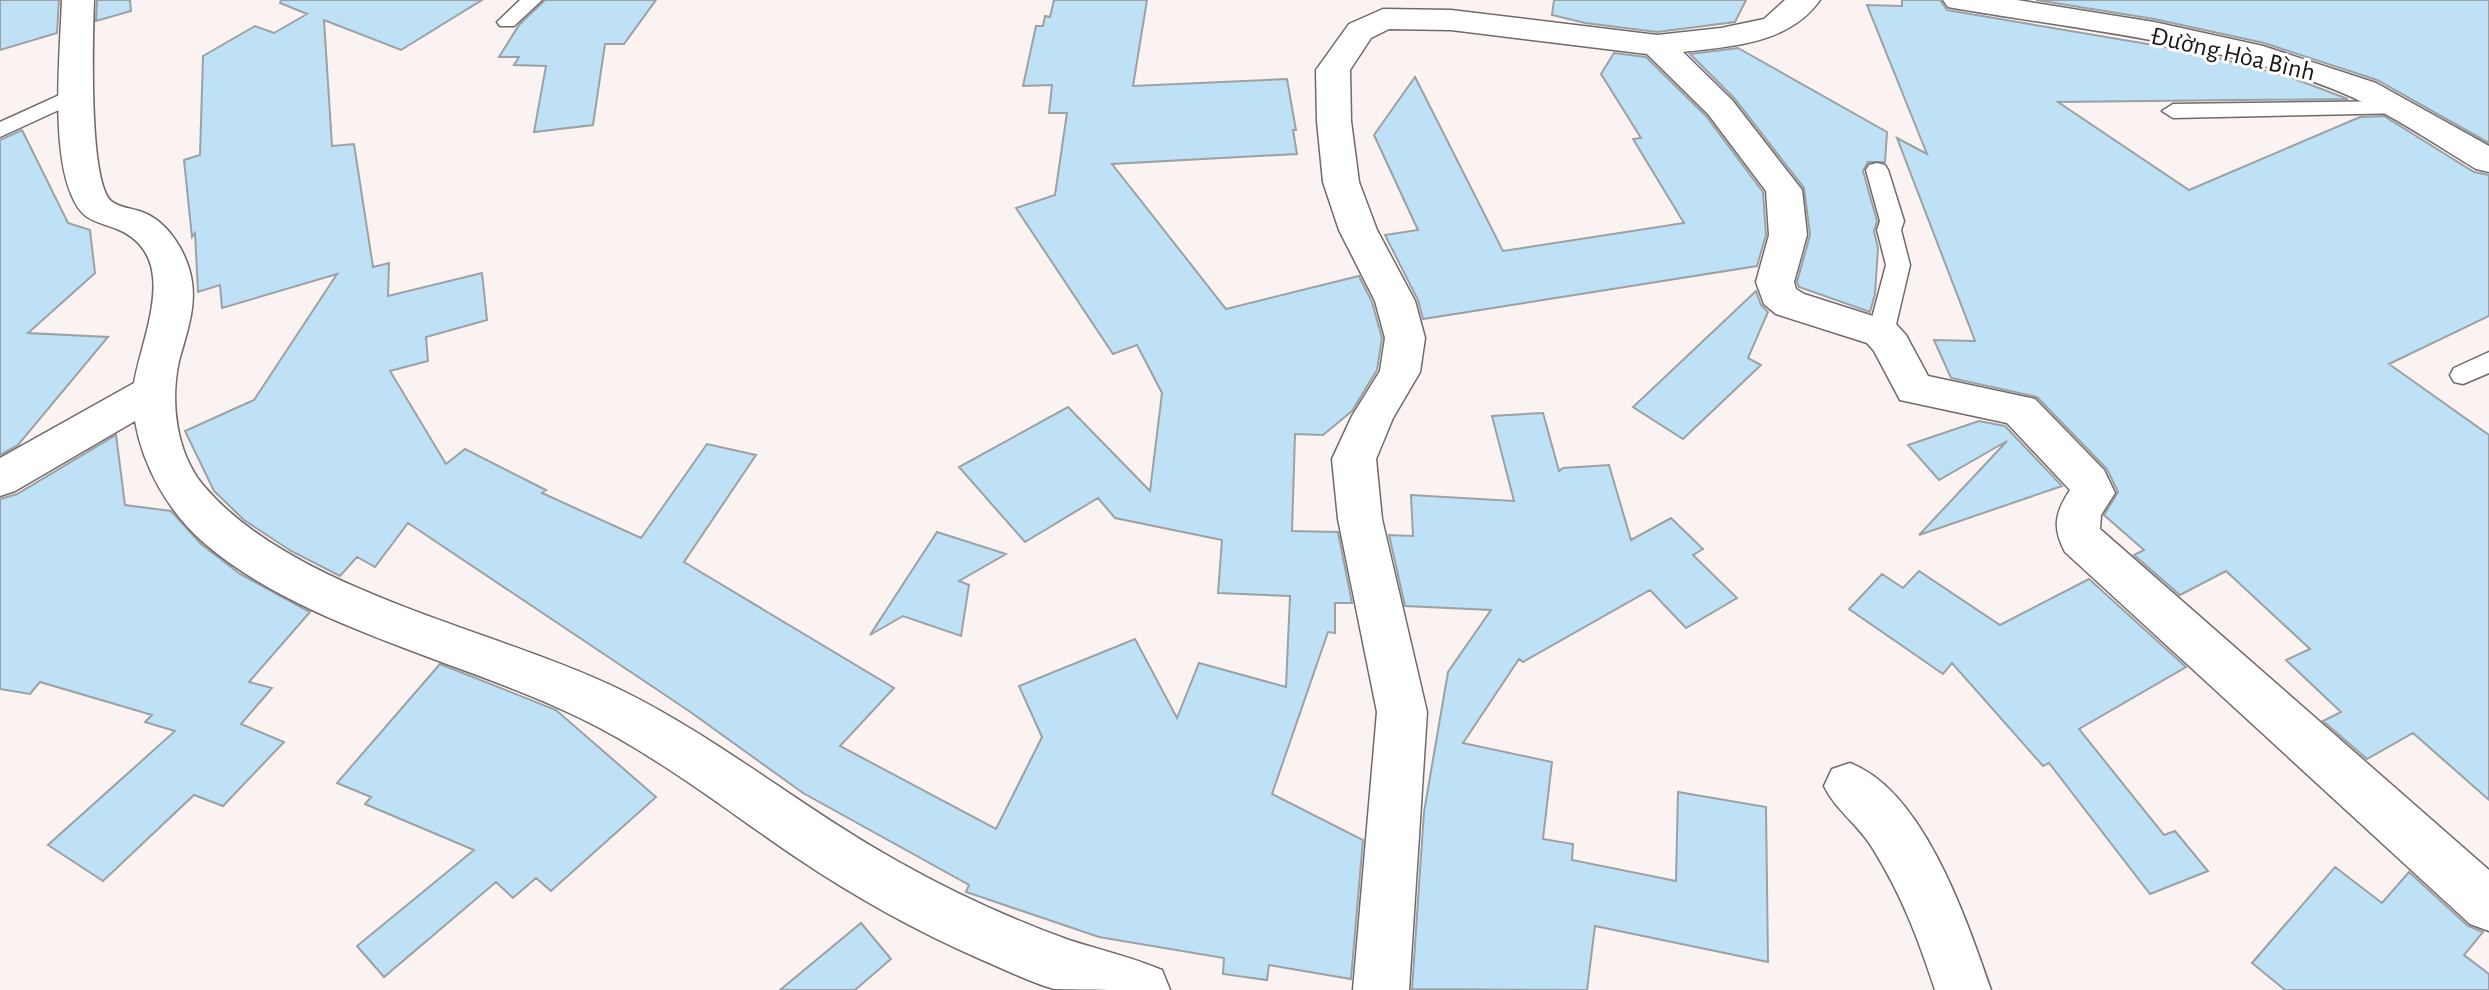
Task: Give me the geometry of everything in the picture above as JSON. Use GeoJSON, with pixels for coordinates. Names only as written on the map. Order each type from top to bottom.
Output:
{"type":"FeatureCollection","features":[{"type":"Feature","properties":{"kind":"street"},"geometry":{"type":"LineString","coordinates":[[78,0],[77,93],[86,190],[99,211],[135,223],[150,235],[168,258],[173,289],[153,391],[160,443],[186,495],[225,536],[301,580],[393,621],[572,690],[645,727],[852,864],[943,912],[1044,957],[1142,990]]}},
{"type":"Feature","properties":{"kind":"street"},"geometry":{"type":"LineString","coordinates":[[1381,990],[1402,712],[1360,519],[1354,459],[1373,416],[1400,372],[1405,338],[1395,301],[1358,230],[1341,182],[1334,121],[1333,70],[1360,31],[1383,19],[1451,20],[1657,45],[1721,38],[1775,26],[1804,0]]}},
{"type":"Feature","properties":{"kind":"street","name":"Đường Hòa Bình"},"geometry":{"type":"LineString","coordinates":[[1959,0],[2018,5],[2236,50],[2347,83],[2399,108],[2489,161]]}},
{"type":"Feature","properties":{"kind":"street"},"geometry":{"type":"LineString","coordinates":[[1657,45],[1720,107],[1784,190],[1788,235],[1775,282],[1778,295],[1790,304],[1881,333],[1889,339],[1909,383],[1915,389],[2011,407],[2028,415],[2089,482],[2093,493],[2076,519],[2075,528],[2081,539],[2489,905]]}},
{"type":"Feature","properties":{"kind":"street"},"geometry":{"type":"LineString","coordinates":[[0,479],[153,391]]}},
{"type":"Feature","properties":{"kind":"street"},"geometry":{"type":"LineString","coordinates":[[1850,786],[1890,828],[1934,905],[1963,990]]}},
{"type":"Feature","properties":{"kind":"lane"},"geometry":{"type":"LineString","coordinates":[[507,22],[532,0]]}},
{"type":"Feature","properties":{"kind":"lane"},"geometry":{"type":"LineString","coordinates":[[0,130],[77,93]]}},
{"type":"Feature","properties":{"kind":"lane"},"geometry":{"type":"LineString","coordinates":[[2173,111],[2399,108]]}},
{"type":"Feature","properties":{"kind":"lane"},"geometry":{"type":"LineString","coordinates":[[1877,170],[1892,221],[1889,230],[1898,265],[1881,333]]}},
{"type":"Feature","properties":{"kind":"lane"},"geometry":{"type":"LineString","coordinates":[[2463,375],[2489,361]]}},
{"type":"Feature","properties":{"kind":"building"},"geometry":{"type":"Polygon","coordinates":[[[0,0],[59,0],[57,33],[0,50],[0,0]]]}},
{"type":"Feature","properties":{"kind":"building"},"geometry":{"type":"Polygon","coordinates":[[[97,0],[130,0],[131,11],[96,21],[97,0]]]}},
{"type":"Feature","properties":{"kind":"building"},"geometry":{"type":"Polygon","coordinates":[[[281,0],[482,0],[401,50],[324,20],[332,146],[354,144],[373,267],[389,263],[388,296],[482,273],[487,320],[426,337],[428,361],[390,371],[446,464],[465,449],[546,490],[542,493],[641,538],[707,444],[756,455],[684,562],[894,688],[840,746],[996,829],[1042,737],[1019,686],[1135,639],[1177,718],[1199,663],[1286,687],[1290,596],[1218,593],[1222,540],[1115,518],[1098,498],[1025,542],[959,467],[1068,407],[1150,491],[1162,393],[1137,345],[1113,354],[1016,208],[1055,195],[1067,113],[1049,113],[1052,85],[1023,86],[1036,26],[1043,26],[1045,16],[1050,17],[1054,0],[1147,0],[1133,86],[1287,79],[1297,154],[1112,164],[1226,309],[1359,276],[1372,302],[1382,338],[1377,370],[1352,411],[1323,435],[1295,434],[1292,531],[1338,532],[1352,603],[1335,603],[1335,633],[1328,632],[1272,794],[1363,840],[1351,979],[1269,965],[1267,980],[1223,974],[1224,958],[1099,937],[966,892],[969,885],[803,793],[689,711],[408,523],[375,567],[357,557],[340,576],[291,551],[244,520],[214,491],[185,431],[254,400],[337,274],[222,308],[220,285],[198,292],[195,233],[192,237],[184,160],[200,155],[203,56],[255,26],[274,33],[307,14],[280,3],[281,0]]]}},
{"type":"Feature","properties":{"kind":"building"},"geometry":{"type":"Polygon","coordinates":[[[545,0],[656,0],[624,44],[605,44],[593,125],[534,132],[546,66],[514,65],[519,57],[499,57],[519,25],[545,0]]]}},
{"type":"Feature","properties":{"kind":"building"},"geometry":{"type":"Polygon","coordinates":[[[1554,0],[1746,0],[1735,22],[1657,32],[1585,23],[1552,15],[1554,0]]]}},
{"type":"Feature","properties":{"kind":"building"},"geometry":{"type":"Polygon","coordinates":[[[1902,0],[1940,0],[1947,10],[2195,52],[2287,76],[2348,99],[2058,102],[2189,190],[2360,117],[2384,116],[2474,172],[2489,175],[2489,316],[2389,364],[2489,435],[2489,800],[2413,733],[2367,759],[2323,721],[2341,712],[2286,660],[2310,649],[2226,571],[2180,595],[2134,555],[2144,550],[2104,515],[2118,492],[2107,469],[2037,397],[1951,378],[1934,340],[1975,341],[1897,138],[1927,154],[1867,5],[1902,6],[1902,0]]]}},
{"type":"Feature","properties":{"kind":"building"},"geometry":{"type":"Polygon","coordinates":[[[2036,0],[2489,0],[2489,143],[2377,80],[2264,43],[2154,19],[2036,0]]]}},
{"type":"Feature","properties":{"kind":"building"},"geometry":{"type":"Polygon","coordinates":[[[1738,48],[1887,132],[1885,162],[1868,162],[1863,171],[1877,221],[1874,231],[1878,248],[1875,294],[1870,312],[1799,287],[1797,282],[1810,235],[1804,188],[1734,98],[1690,54],[1738,48]]]}},
{"type":"Feature","properties":{"kind":"building"},"geometry":{"type":"Polygon","coordinates":[[[1614,53],[1646,57],[1706,116],[1763,192],[1766,235],[1757,266],[1423,319],[1418,300],[1385,235],[1418,230],[1374,135],[1415,77],[1503,251],[1684,223],[1633,139],[1641,138],[1601,74],[1614,53]]]}},
{"type":"Feature","properties":{"kind":"building"},"geometry":{"type":"Polygon","coordinates":[[[22,130],[68,223],[90,230],[95,273],[28,333],[108,337],[18,445],[0,455],[0,140],[22,130]]]}},
{"type":"Feature","properties":{"kind":"building"},"geometry":{"type":"Polygon","coordinates":[[[1756,291],[1761,305],[1768,312],[1748,358],[1761,365],[1683,439],[1633,407],[1756,291]]]}},
{"type":"Feature","properties":{"kind":"building"},"geometry":{"type":"Polygon","coordinates":[[[1543,413],[1559,471],[1563,468],[1609,465],[1631,540],[1671,518],[1703,549],[1693,555],[1737,598],[1686,628],[1650,590],[1523,662],[1519,659],[1463,743],[1552,762],[1543,839],[1573,844],[1572,860],[1676,881],[1678,792],[1766,807],[1768,962],[1595,926],[1587,990],[1412,989],[1424,812],[1448,672],[1491,610],[1405,606],[1389,535],[1413,536],[1411,495],[1514,501],[1492,416],[1543,413]]]}},
{"type":"Feature","properties":{"kind":"building"},"geometry":{"type":"Polygon","coordinates":[[[1979,421],[2005,426],[2062,486],[1919,535],[2007,441],[1939,480],[1908,445],[1979,421]]]}},
{"type":"Feature","properties":{"kind":"building"},"geometry":{"type":"Polygon","coordinates":[[[116,435],[125,505],[171,511],[201,544],[240,574],[310,612],[249,682],[272,688],[241,724],[284,742],[223,806],[194,795],[103,881],[48,845],[175,731],[145,722],[152,715],[40,682],[30,694],[0,689],[0,499],[17,494],[116,435]]]}},
{"type":"Feature","properties":{"kind":"building"},"geometry":{"type":"Polygon","coordinates":[[[937,532],[1006,554],[959,581],[969,585],[961,636],[903,616],[870,635],[937,532]]]}},
{"type":"Feature","properties":{"kind":"building"},"geometry":{"type":"Polygon","coordinates":[[[1919,571],[2000,625],[2089,579],[2186,667],[2079,729],[2164,835],[2175,831],[2208,871],[2150,894],[2049,763],[2043,766],[1952,663],[1943,674],[1849,609],[1882,574],[1903,588],[1919,571]]]}},
{"type":"Feature","properties":{"kind":"building"},"geometry":{"type":"Polygon","coordinates":[[[440,664],[556,710],[656,797],[551,891],[536,878],[513,898],[496,882],[384,977],[357,946],[474,850],[365,804],[371,797],[337,783],[440,664]]]}},
{"type":"Feature","properties":{"kind":"building"},"geometry":{"type":"Polygon","coordinates":[[[2335,867],[2382,903],[2409,872],[2468,926],[2483,932],[2464,955],[2489,974],[2489,990],[2285,990],[2252,963],[2335,867]]]}},
{"type":"Feature","properties":{"kind":"building"},"geometry":{"type":"Polygon","coordinates":[[[861,923],[891,959],[855,990],[780,990],[861,923]]]}}]}
